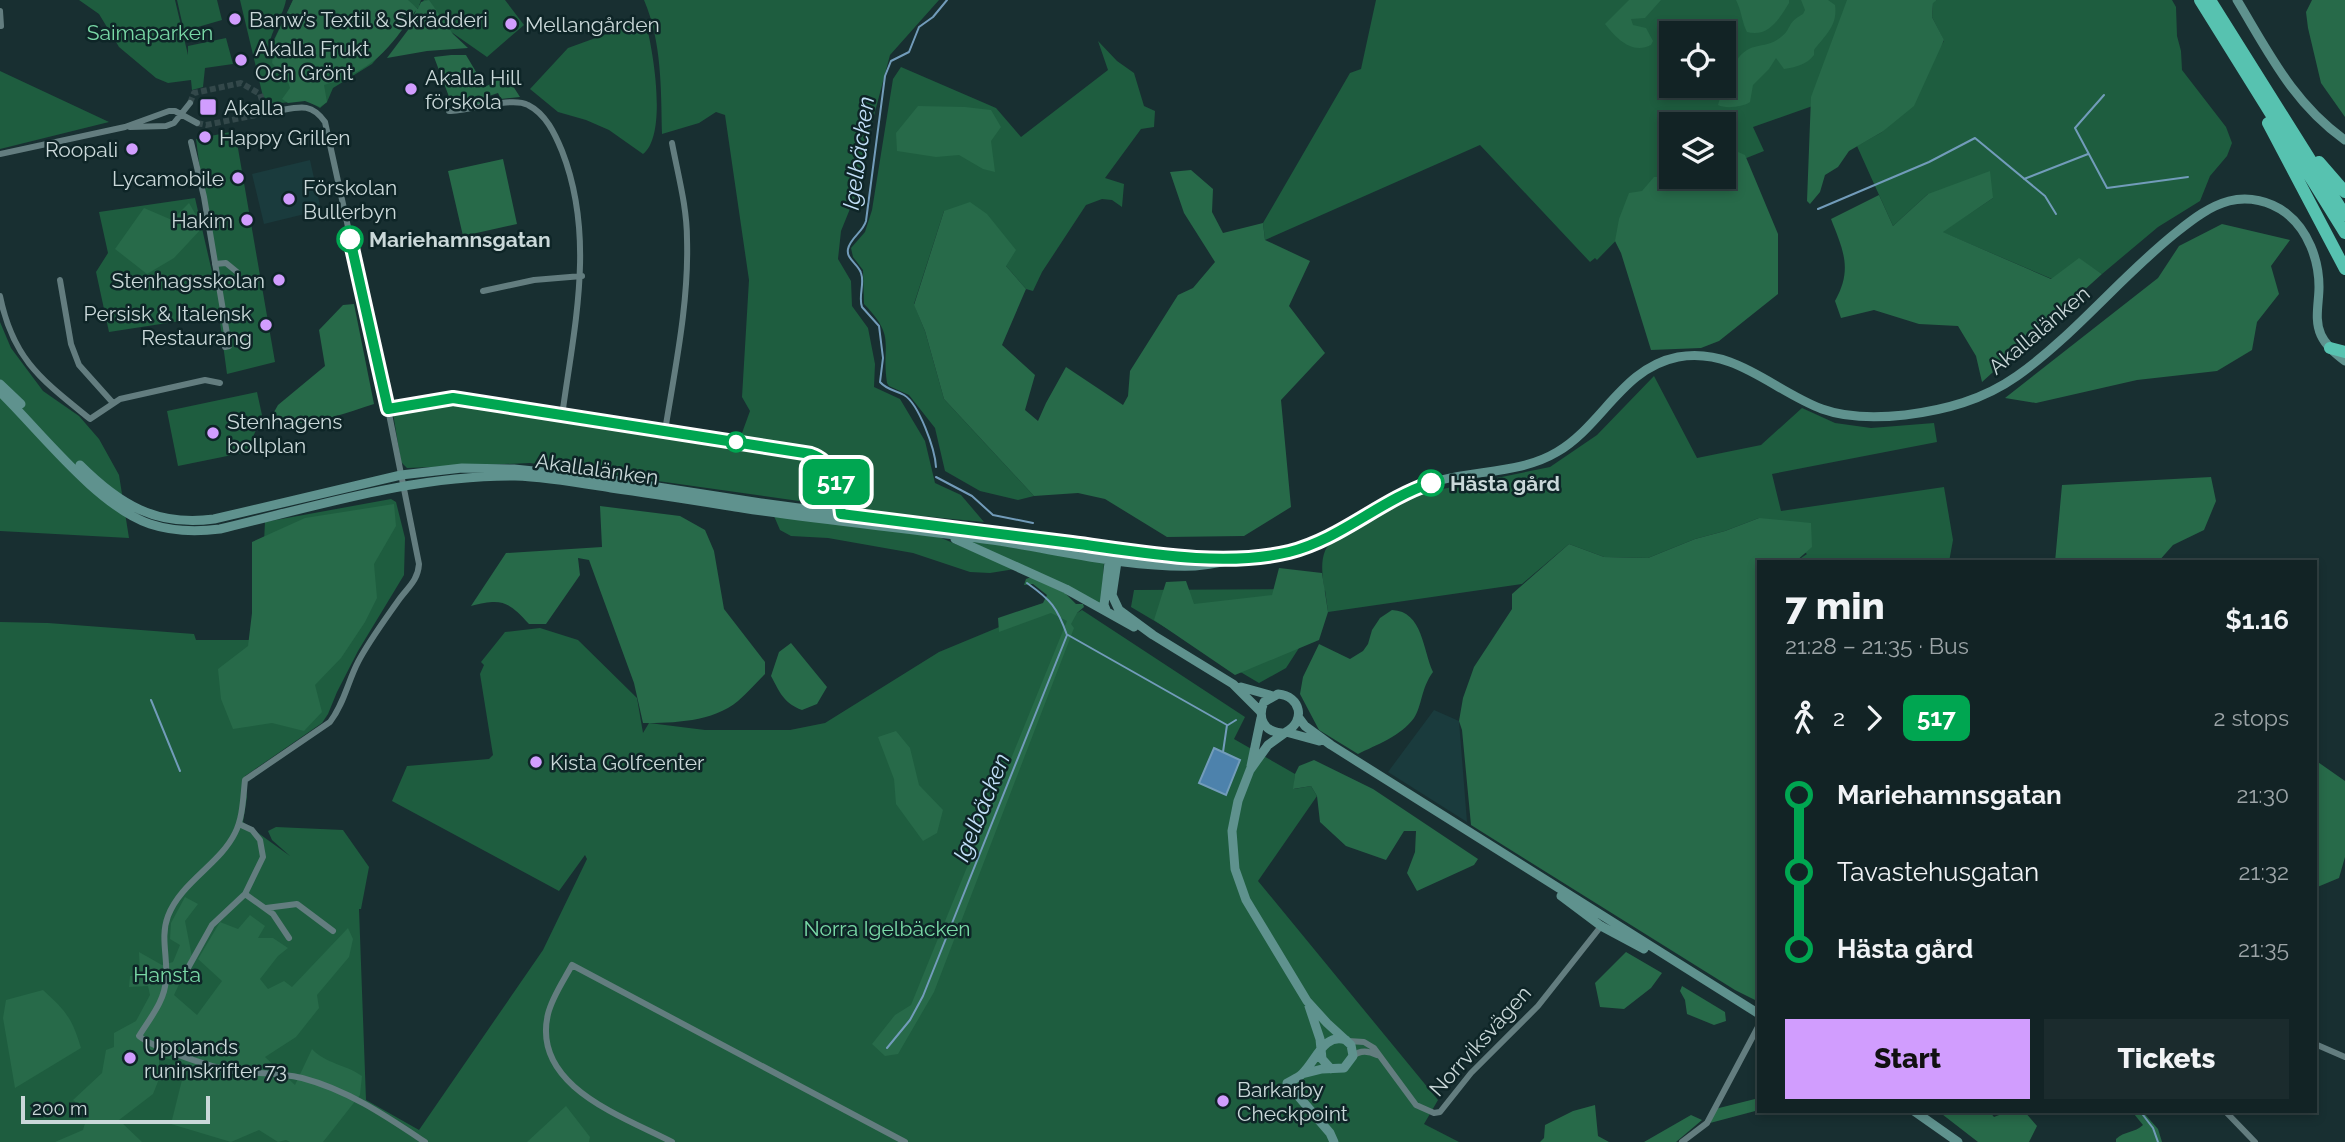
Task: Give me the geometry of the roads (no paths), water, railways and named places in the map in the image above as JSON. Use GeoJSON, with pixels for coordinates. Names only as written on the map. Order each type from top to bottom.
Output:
{"type":"FeatureCollection","features":[{"type":"Feature","properties":{"kind":"highway"},"geometry":{"type":"LineString","coordinates":[[2200,0],[2345,233]]}},
{"type":"Feature","properties":{"kind":"highway"},"geometry":{"type":"LineString","coordinates":[[2210,0],[2345,215]]}},
{"type":"Feature","properties":{"kind":"highway"},"geometry":{"type":"LineString","coordinates":[[2242,69],[2345,269]]}},
{"type":"Feature","properties":{"kind":"highway"},"geometry":{"type":"LineString","coordinates":[[2294,132],[2345,192]]}},
{"type":"Feature","properties":{"kind":"highway"},"geometry":{"type":"LineString","coordinates":[[2330,348],[2345,356]]}},
{"type":"Feature","properties":{"kind":"main road"},"geometry":{"type":"LineString","coordinates":[[2237,0],[2303,104],[2317,119],[2345,140]]}},
{"type":"Feature","properties":{"kind":"main road","name":"Akallalänken"},"geometry":{"type":"LineString","coordinates":[[0,384],[111,494],[130,506],[158,516],[185,520],[214,519],[401,475],[462,468],[534,470],[944,534],[1114,555],[1242,558],[1289,552],[1324,539],[1390,500],[1416,488],[1441,480],[1526,465],[1555,454],[1574,440],[1630,380],[1654,365],[1682,357],[1715,356],[1734,362],[1812,404],[1843,414],[1874,417],[1903,415],[1962,404],[1992,392],[2025,370],[2162,244],[2205,212],[2232,200],[2267,202],[2290,216],[2303,232],[2313,252],[2318,275],[2319,330],[2330,348]]}},
{"type":"Feature","properties":{"kind":"main road","name":"Akallalänken"},"geometry":{"type":"LineString","coordinates":[[0,391],[88,482],[134,517],[162,527],[190,531],[220,529],[403,486],[485,477],[536,477],[1114,555]]}},
{"type":"Feature","properties":{"kind":"main road"},"geometry":{"type":"LineString","coordinates":[[944,534],[1035,573],[1108,614],[1153,635]]}},
{"type":"Feature","properties":{"kind":"main road"},"geometry":{"type":"LineString","coordinates":[[1108,614],[1104,605],[1114,555]]}},
{"type":"Feature","properties":{"kind":"main road"},"geometry":{"type":"LineString","coordinates":[[1114,555],[1112,595],[1115,605],[1125,615],[1233,684],[1249,697],[1266,727],[1276,733],[1331,745]]}},
{"type":"Feature","properties":{"kind":"main road"},"geometry":{"type":"LineString","coordinates":[[1233,684],[1254,692],[1290,697],[1298,706],[1299,718],[1305,726],[1331,745],[1506,856],[1607,915],[1645,943],[1757,1013]]}},
{"type":"Feature","properties":{"kind":"main road"},"geometry":{"type":"LineString","coordinates":[[1261,714],[1264,702],[1273,696]]}},
{"type":"Feature","properties":{"kind":"main road","name":"Norrviksvägen"},"geometry":{"type":"LineString","coordinates":[[1261,714],[1250,770],[1238,802],[1232,831],[1237,879],[1246,900],[1307,1001],[1348,1041],[1353,1056]]}},
{"type":"Feature","properties":{"kind":"main road"},"geometry":{"type":"LineString","coordinates":[[1284,733],[1294,727],[1299,718]]}},
{"type":"Feature","properties":{"kind":"main road","name":"Norrviksvägen"},"geometry":{"type":"LineString","coordinates":[[1250,770],[1268,745],[1284,733]]}},
{"type":"Feature","properties":{"kind":"main road"},"geometry":{"type":"LineString","coordinates":[[1506,856],[1604,922],[1707,982]]}},
{"type":"Feature","properties":{"kind":"main road"},"geometry":{"type":"LineString","coordinates":[[1560,889],[1604,922],[1645,943]]}},
{"type":"Feature","properties":{"kind":"main road","name":"Norrviksvägen"},"geometry":{"type":"LineString","coordinates":[[1307,1001],[1322,1049],[1322,1059],[1333,1069]]}},
{"type":"Feature","properties":{"kind":"main road"},"geometry":{"type":"LineString","coordinates":[[1334,1142],[1330,1133],[1287,1083],[1302,1074],[1333,1038],[1348,1041]]}},
{"type":"Feature","properties":{"kind":"main road"},"geometry":{"type":"LineString","coordinates":[[1302,1074],[1349,1065],[1353,1056]]}},
{"type":"Feature","properties":{"kind":"main road"},"geometry":{"type":"LineString","coordinates":[[1917,1113],[1958,1142]]}},
{"type":"Feature","properties":{"kind":"street"},"geometry":{"type":"LineString","coordinates":[[0,11],[1,26]]}},
{"type":"Feature","properties":{"kind":"street"},"geometry":{"type":"LineString","coordinates":[[125,127],[166,126],[174,123],[190,103]]}},
{"type":"Feature","properties":{"kind":"street"},"geometry":{"type":"LineString","coordinates":[[449,111],[505,103],[526,103],[539,112],[555,134],[572,176],[581,221],[582,275],[562,416]]}},
{"type":"Feature","properties":{"kind":"street"},"geometry":{"type":"LineString","coordinates":[[277,111],[309,108],[317,112],[325,122],[419,564],[416,578],[358,662],[338,710],[330,722],[245,780],[239,824],[227,845],[171,909],[164,936],[164,992],[139,1036],[155,1046],[226,1070],[273,1072],[335,1089],[360,1100],[425,1142]]}},
{"type":"Feature","properties":{"kind":"street"},"geometry":{"type":"LineString","coordinates":[[0,155],[125,127],[169,111],[175,111],[197,123]]}},
{"type":"Feature","properties":{"kind":"street"},"geometry":{"type":"LineString","coordinates":[[191,142],[229,345],[225,347]]}},
{"type":"Feature","properties":{"kind":"street"},"geometry":{"type":"LineString","coordinates":[[665,431],[685,289],[687,238],[683,197],[672,143]]}},
{"type":"Feature","properties":{"kind":"street"},"geometry":{"type":"LineString","coordinates":[[215,264],[226,263],[237,272]]}},
{"type":"Feature","properties":{"kind":"street"},"geometry":{"type":"LineString","coordinates":[[483,291],[534,280],[582,275]]}},
{"type":"Feature","properties":{"kind":"street"},"geometry":{"type":"LineString","coordinates":[[60,280],[71,344],[79,365],[113,403]]}},
{"type":"Feature","properties":{"kind":"street"},"geometry":{"type":"LineString","coordinates":[[0,296],[9,332],[21,353],[50,387],[90,419],[113,403],[205,380],[220,383]]}},
{"type":"Feature","properties":{"kind":"street"},"geometry":{"type":"LineString","coordinates":[[388,409],[453,398],[817,456],[831,469],[841,518]]}},
{"type":"Feature","properties":{"kind":"street"},"geometry":{"type":"LineString","coordinates":[[188,968],[212,925],[245,894],[258,869],[264,852],[260,840],[239,824]]}},
{"type":"Feature","properties":{"kind":"street"},"geometry":{"type":"LineString","coordinates":[[245,894],[266,908],[279,921],[289,938]]}},
{"type":"Feature","properties":{"kind":"street"},"geometry":{"type":"LineString","coordinates":[[266,908],[297,904],[333,931]]}},
{"type":"Feature","properties":{"kind":"street","name":"Norrviksvägen"},"geometry":{"type":"LineString","coordinates":[[1348,1041],[1364,1042],[1374,1048],[1416,1105],[1434,1113],[1440,1112],[1463,1082],[1538,1006],[1604,922]]}},
{"type":"Feature","properties":{"kind":"street"},"geometry":{"type":"LineString","coordinates":[[673,1142],[585,1096],[558,1071],[548,1049],[545,1031],[548,1011],[572,965],[905,1142]]}},
{"type":"Feature","properties":{"kind":"street"},"geometry":{"type":"LineString","coordinates":[[1682,1142],[1707,1123],[1757,1029]]}},
{"type":"Feature","properties":{"kind":"street"},"geometry":{"type":"LineString","coordinates":[[2317,1045],[2345,1057]]}},
{"type":"Feature","properties":{"kind":"street"},"geometry":{"type":"LineString","coordinates":[[1353,1056],[1359,1052],[1370,1052],[1378,1056]]}},
{"type":"Feature","properties":{"kind":"street"},"geometry":{"type":"LineString","coordinates":[[2227,1113],[2255,1142]]}},
{"type":"Feature","properties":{"kind":"water"},"geometry":{"type":"Polygon","coordinates":[[[1214,748],[1240,760],[1226,795],[1199,783],[1214,748]]]}},
{"type":"Feature","properties":{"kind":"waterway","name":"Igelbäcken"},"geometry":{"type":"LineString","coordinates":[[936,467],[929,439],[910,400],[880,382],[883,358],[879,326],[862,307],[861,273],[850,259],[848,249],[866,221],[885,76],[891,61],[909,52],[919,27],[933,17],[947,0]]}},
{"type":"Feature","properties":{"kind":"waterway"},"geometry":{"type":"LineString","coordinates":[[2104,95],[2075,128],[2107,188],[2188,177]]}},
{"type":"Feature","properties":{"kind":"waterway"},"geometry":{"type":"LineString","coordinates":[[1818,209],[1929,162],[1975,138],[2045,196],[2056,214]]}},
{"type":"Feature","properties":{"kind":"waterway"},"geometry":{"type":"LineString","coordinates":[[2024,179],[2088,154]]}},
{"type":"Feature","properties":{"kind":"waterway","name":"Igelbäcken"},"geometry":{"type":"LineString","coordinates":[[936,477],[972,496],[993,515],[1033,523]]}},
{"type":"Feature","properties":{"kind":"waterway","name":"Igelbäcken"},"geometry":{"type":"LineString","coordinates":[[887,1048],[910,1020],[923,996],[1067,635],[1052,605],[1027,583]]}},
{"type":"Feature","properties":{"kind":"waterway"},"geometry":{"type":"LineString","coordinates":[[1068,635],[1227,725],[1223,752]]}},
{"type":"Feature","properties":{"kind":"waterway"},"geometry":{"type":"LineString","coordinates":[[151,700],[180,771]]}},
{"type":"Feature","properties":{"kind":"waterway"},"geometry":{"type":"LineString","coordinates":[[1228,725],[1236,720]]}},
{"type":"Feature","properties":{"kind":"waterway"},"geometry":{"type":"LineString","coordinates":[[2142,1113],[2153,1128],[2158,1142]]}},
{"type":"Feature","properties":{"kind":"tunnel"},"geometry":{"type":"LineString","coordinates":[[190,103],[194,93],[241,83],[260,94],[266,113]]}},
{"type":"Feature","properties":{"kind":"tunnel"},"geometry":{"type":"LineString","coordinates":[[197,123],[206,125],[277,111]]}},
{"type":"Feature","properties":{"kind":"place","name":"Banw’s Textil & Skrädderi"},"geometry":{"type":"Point","coordinates":[235,19]}},
{"type":"Feature","properties":{"kind":"place","name":"Mellangården"},"geometry":{"type":"Point","coordinates":[511,24]}},
{"type":"Feature","properties":{"kind":"place","name":"Akalla Frukt Och Grönt"},"geometry":{"type":"Point","coordinates":[241,60]}},
{"type":"Feature","properties":{"kind":"place","name":"Akalla Hill förskola"},"geometry":{"type":"Point","coordinates":[411,89]}},
{"type":"Feature","properties":{"kind":"place","name":"Akalla"},"geometry":{"type":"Point","coordinates":[208,107]}},
{"type":"Feature","properties":{"kind":"place","name":"Happy Grillen"},"geometry":{"type":"Point","coordinates":[205,137]}},
{"type":"Feature","properties":{"kind":"place","name":"Roopali"},"geometry":{"type":"Point","coordinates":[132,149]}},
{"type":"Feature","properties":{"kind":"place","name":"Lycamobile"},"geometry":{"type":"Point","coordinates":[238,178]}},
{"type":"Feature","properties":{"kind":"place","name":"Förskolan Bullerbyn"},"geometry":{"type":"Point","coordinates":[289,199]}},
{"type":"Feature","properties":{"kind":"place","name":"Hakim"},"geometry":{"type":"Point","coordinates":[247,220]}},
{"type":"Feature","properties":{"kind":"place","name":"Mariehamnsgatan"},"geometry":{"type":"Point","coordinates":[350,239]}},
{"type":"Feature","properties":{"kind":"place","name":"Stenhagsskolan"},"geometry":{"type":"Point","coordinates":[279,280]}},
{"type":"Feature","properties":{"kind":"place","name":"Persisk & Italensk Restaurang"},"geometry":{"type":"Point","coordinates":[266,325]}},
{"type":"Feature","properties":{"kind":"place","name":"Stenhagens bollplan"},"geometry":{"type":"Point","coordinates":[213,433]}},
{"type":"Feature","properties":{"kind":"place","name":"Hästa gård"},"geometry":{"type":"Point","coordinates":[1431,483]}},
{"type":"Feature","properties":{"kind":"place","name":"Kista Golfcenter"},"geometry":{"type":"Point","coordinates":[536,762]}},
{"type":"Feature","properties":{"kind":"place","name":"Upplands runinskrifter 73"},"geometry":{"type":"Point","coordinates":[130,1058]}},
{"type":"Feature","properties":{"kind":"place","name":"Barkarby Checkpoint"},"geometry":{"type":"Point","coordinates":[1223,1101]}},
{"type":"Feature","properties":{"kind":"park label","name":"Saimaparken"},"geometry":{"type":"Point","coordinates":[150,32]}},
{"type":"Feature","properties":{"kind":"park label","name":"Norra Igelbäcken"},"geometry":{"type":"Point","coordinates":[887,928]}},
{"type":"Feature","properties":{"kind":"park label","name":"Hansta"},"geometry":{"type":"Point","coordinates":[167,974]}}]}
